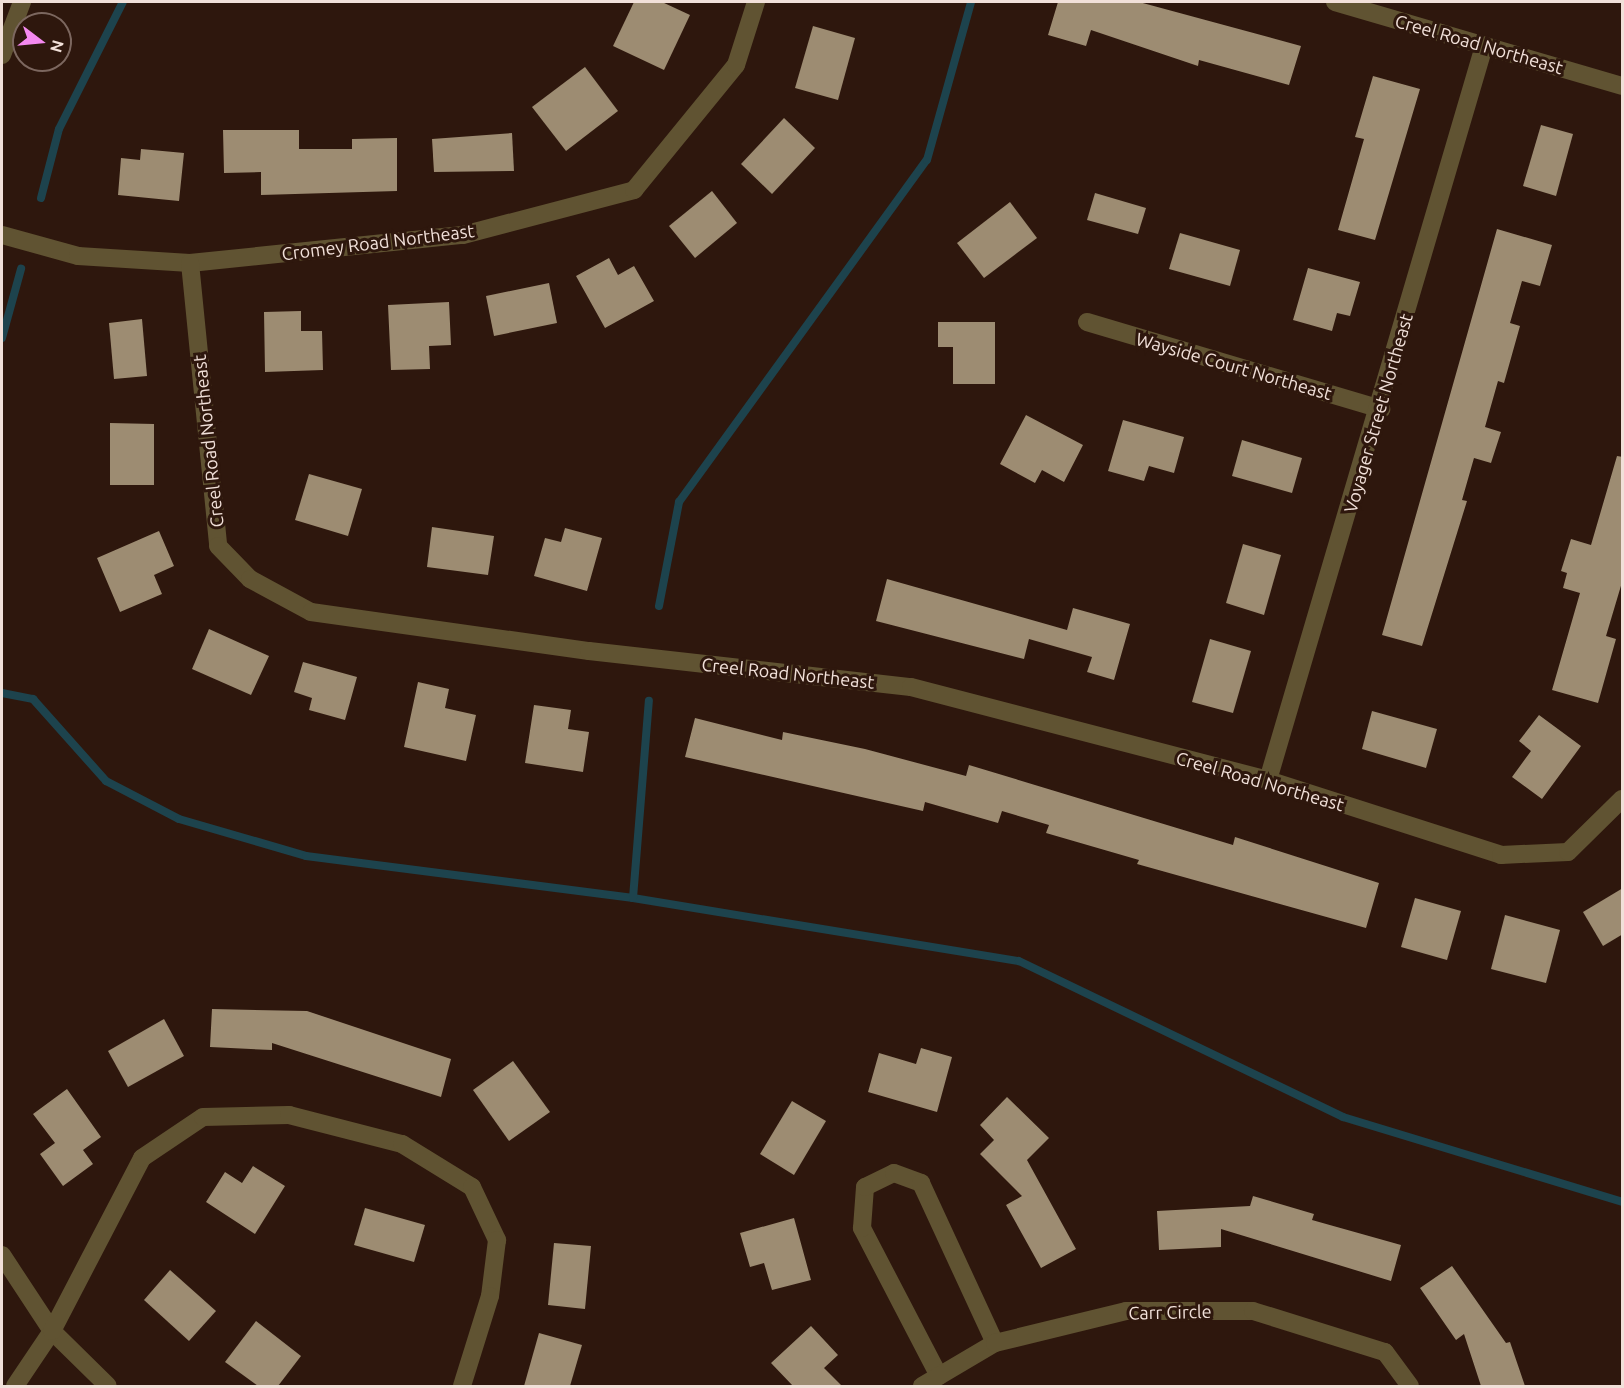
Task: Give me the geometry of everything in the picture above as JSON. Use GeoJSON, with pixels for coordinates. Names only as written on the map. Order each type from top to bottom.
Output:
{"type":"FeatureCollection","features":[{"type":"Feature","properties":{"kind":"street"},"geometry":{"type":"LineString","coordinates":[[2,55],[22,2]]}},
{"type":"Feature","properties":{"kind":"street","name":"Cromey Road Northeast"},"geometry":{"type":"LineString","coordinates":[[2,235],[78,256],[190,262],[462,235],[634,190],[736,65],[756,2]]}},
{"type":"Feature","properties":{"kind":"street","name":"Creel Road Northeast"},"geometry":{"type":"LineString","coordinates":[[1335,2],[1623,86]]}},
{"type":"Feature","properties":{"kind":"street","name":"Voyager Street Northeast"},"geometry":{"type":"LineString","coordinates":[[1268,780],[1381,409],[1484,46]]}},
{"type":"Feature","properties":{"kind":"street","name":"Creel Road Northeast"},"geometry":{"type":"LineString","coordinates":[[190,262],[218,546],[250,579],[310,612],[589,651],[911,687],[1268,780],[1501,855],[1568,852],[1623,800]]}},
{"type":"Feature","properties":{"kind":"street","name":"Wayside Court Northeast"},"geometry":{"type":"LineString","coordinates":[[1087,322],[1381,409]]}},
{"type":"Feature","properties":{"kind":"street"},"geometry":{"type":"LineString","coordinates":[[15,1386],[52,1331],[142,1158],[203,1117],[289,1115],[402,1144],[472,1187],[498,1240],[490,1296],[462,1386]]}},
{"type":"Feature","properties":{"kind":"street"},"geometry":{"type":"LineString","coordinates":[[939,1376],[862,1228],[865,1188],[894,1173],[921,1183],[995,1343]]}},
{"type":"Feature","properties":{"kind":"street"},"geometry":{"type":"LineString","coordinates":[[2,1255],[52,1331],[108,1386]]}},
{"type":"Feature","properties":{"kind":"street","name":"Carr Circle"},"geometry":{"type":"LineString","coordinates":[[922,1386],[995,1343],[1126,1311],[1253,1311],[1385,1352],[1410,1386]]}},
{"type":"Feature","properties":{"kind":"building"},"geometry":{"type":"Polygon","coordinates":[[[634,2],[662,2],[690,15],[664,70],[613,46],[634,2]]]}},
{"type":"Feature","properties":{"kind":"building"},"geometry":{"type":"Polygon","coordinates":[[[1058,2],[1139,2],[1301,46],[1289,85],[1199,60],[1198,66],[1091,30],[1086,46],[1048,35],[1058,2]]]}},
{"type":"Feature","properties":{"kind":"building"},"geometry":{"type":"Polygon","coordinates":[[[813,26],[855,38],[838,100],[795,88],[813,26]]]}},
{"type":"Feature","properties":{"kind":"building"},"geometry":{"type":"Polygon","coordinates":[[[585,67],[618,111],[566,151],[532,107],[585,67]]]}},
{"type":"Feature","properties":{"kind":"building"},"geometry":{"type":"Polygon","coordinates":[[[1373,76],[1420,89],[1375,240],[1338,230],[1364,139],[1355,137],[1373,76]]]}},
{"type":"Feature","properties":{"kind":"building"},"geometry":{"type":"Polygon","coordinates":[[[784,118],[815,148],[772,194],[741,164],[784,118]]]}},
{"type":"Feature","properties":{"kind":"building"},"geometry":{"type":"Polygon","coordinates":[[[1541,125],[1573,134],[1556,196],[1523,186],[1541,125]]]}},
{"type":"Feature","properties":{"kind":"building"},"geometry":{"type":"Polygon","coordinates":[[[223,130],[299,130],[299,149],[352,149],[352,139],[397,138],[397,191],[261,195],[261,172],[224,173],[223,130]]]}},
{"type":"Feature","properties":{"kind":"building"},"geometry":{"type":"Polygon","coordinates":[[[512,133],[514,171],[434,172],[432,139],[512,133]]]}},
{"type":"Feature","properties":{"kind":"building"},"geometry":{"type":"Polygon","coordinates":[[[141,149],[184,153],[179,201],[118,195],[121,158],[140,160],[141,149]]]}},
{"type":"Feature","properties":{"kind":"building"},"geometry":{"type":"Polygon","coordinates":[[[712,191],[737,223],[695,258],[669,226],[712,191]]]}},
{"type":"Feature","properties":{"kind":"building"},"geometry":{"type":"Polygon","coordinates":[[[1095,193],[1146,208],[1138,234],[1087,220],[1095,193]]]}},
{"type":"Feature","properties":{"kind":"building"},"geometry":{"type":"Polygon","coordinates":[[[1010,202],[1037,238],[984,278],[957,243],[1010,202]]]}},
{"type":"Feature","properties":{"kind":"building"},"geometry":{"type":"Polygon","coordinates":[[[1497,229],[1552,245],[1540,286],[1522,281],[1510,323],[1520,326],[1504,383],[1498,381],[1485,427],[1501,432],[1491,463],[1474,458],[1462,500],[1467,501],[1422,646],[1382,635],[1497,229]]]}},
{"type":"Feature","properties":{"kind":"building"},"geometry":{"type":"Polygon","coordinates":[[[1180,233],[1240,250],[1230,286],[1169,269],[1180,233]]]}},
{"type":"Feature","properties":{"kind":"building"},"geometry":{"type":"Polygon","coordinates":[[[609,258],[618,275],[634,266],[654,301],[605,328],[576,276],[609,258]]]}},
{"type":"Feature","properties":{"kind":"building"},"geometry":{"type":"Polygon","coordinates":[[[1308,268],[1360,282],[1350,316],[1337,313],[1332,331],[1293,320],[1308,268]]]}},
{"type":"Feature","properties":{"kind":"building"},"geometry":{"type":"Polygon","coordinates":[[[549,283],[557,323],[494,336],[486,296],[549,283]]]}},
{"type":"Feature","properties":{"kind":"building"},"geometry":{"type":"Polygon","coordinates":[[[449,302],[451,345],[429,346],[430,369],[391,370],[388,305],[449,302]]]}},
{"type":"Feature","properties":{"kind":"building"},"geometry":{"type":"Polygon","coordinates":[[[301,311],[301,331],[322,331],[323,370],[265,372],[264,312],[301,311]]]}},
{"type":"Feature","properties":{"kind":"building"},"geometry":{"type":"Polygon","coordinates":[[[142,319],[147,376],[114,379],[109,323],[142,319]]]}},
{"type":"Feature","properties":{"kind":"building"},"geometry":{"type":"Polygon","coordinates":[[[938,322],[995,322],[995,384],[953,384],[953,347],[938,347],[938,322]]]}},
{"type":"Feature","properties":{"kind":"building"},"geometry":{"type":"Polygon","coordinates":[[[1026,415],[1083,445],[1064,482],[1042,470],[1035,483],[1000,464],[1026,415]]]}},
{"type":"Feature","properties":{"kind":"building"},"geometry":{"type":"Polygon","coordinates":[[[1123,420],[1184,437],[1174,473],[1149,466],[1144,481],[1108,471],[1123,420]]]}},
{"type":"Feature","properties":{"kind":"building"},"geometry":{"type":"Polygon","coordinates":[[[110,423],[154,424],[154,485],[110,485],[110,423]]]}},
{"type":"Feature","properties":{"kind":"building"},"geometry":{"type":"Polygon","coordinates":[[[1242,440],[1302,458],[1292,493],[1232,476],[1242,440]]]}},
{"type":"Feature","properties":{"kind":"building"},"geometry":{"type":"Polygon","coordinates":[[[1617,456],[1623,457],[1623,579],[1606,636],[1616,639],[1598,703],[1552,690],[1580,593],[1563,588],[1567,573],[1561,571],[1571,539],[1591,545],[1617,456]]]}},
{"type":"Feature","properties":{"kind":"building"},"geometry":{"type":"Polygon","coordinates":[[[309,474],[362,489],[348,536],[295,520],[309,474]]]}},
{"type":"Feature","properties":{"kind":"building"},"geometry":{"type":"Polygon","coordinates":[[[432,527],[494,536],[488,575],[427,567],[432,527]]]}},
{"type":"Feature","properties":{"kind":"building"},"geometry":{"type":"Polygon","coordinates":[[[565,528],[602,538],[587,591],[534,576],[545,538],[561,542],[565,528]]]}},
{"type":"Feature","properties":{"kind":"building"},"geometry":{"type":"Polygon","coordinates":[[[159,531],[174,566],[154,575],[162,594],[120,612],[97,558],[159,531]]]}},
{"type":"Feature","properties":{"kind":"building"},"geometry":{"type":"Polygon","coordinates":[[[1243,544],[1281,555],[1264,615],[1226,603],[1243,544]]]}},
{"type":"Feature","properties":{"kind":"building"},"geometry":{"type":"Polygon","coordinates":[[[887,579],[1067,630],[1073,608],[1130,624],[1114,680],[1087,672],[1092,657],[1029,639],[1024,659],[876,621],[887,579]]]}},
{"type":"Feature","properties":{"kind":"building"},"geometry":{"type":"Polygon","coordinates":[[[209,629],[269,656],[251,695],[192,669],[209,629]]]}},
{"type":"Feature","properties":{"kind":"building"},"geometry":{"type":"Polygon","coordinates":[[[1210,639],[1251,651],[1233,713],[1192,702],[1210,639]]]}},
{"type":"Feature","properties":{"kind":"building"},"geometry":{"type":"Polygon","coordinates":[[[303,662],[357,677],[345,720],[309,710],[312,698],[294,692],[303,662]]]}},
{"type":"Feature","properties":{"kind":"building"},"geometry":{"type":"Polygon","coordinates":[[[418,682],[449,689],[445,708],[476,715],[466,761],[404,747],[418,682]]]}},
{"type":"Feature","properties":{"kind":"building"},"geometry":{"type":"Polygon","coordinates":[[[534,705],[571,710],[568,729],[589,732],[583,772],[525,763],[534,705]]]}},
{"type":"Feature","properties":{"kind":"building"},"geometry":{"type":"Polygon","coordinates":[[[1372,711],[1437,729],[1426,768],[1362,749],[1372,711]]]}},
{"type":"Feature","properties":{"kind":"building"},"geometry":{"type":"Polygon","coordinates":[[[1539,715],[1581,746],[1542,799],[1512,777],[1531,751],[1519,741],[1539,715]]]}},
{"type":"Feature","properties":{"kind":"building"},"geometry":{"type":"Polygon","coordinates":[[[695,718],[782,740],[783,732],[865,749],[966,776],[969,765],[1233,845],[1235,837],[1379,883],[1366,928],[1137,864],[1139,860],[1046,833],[1049,825],[1002,811],[998,823],[925,802],[923,811],[685,757],[695,718]]]}},
{"type":"Feature","properties":{"kind":"building"},"geometry":{"type":"Polygon","coordinates":[[[1623,888],[1623,934],[1603,946],[1583,912],[1623,888]]]}},
{"type":"Feature","properties":{"kind":"building"},"geometry":{"type":"Polygon","coordinates":[[[1415,898],[1461,911],[1447,960],[1401,947],[1415,898]]]}},
{"type":"Feature","properties":{"kind":"building"},"geometry":{"type":"Polygon","coordinates":[[[1505,915],[1560,930],[1546,983],[1491,969],[1505,915]]]}},
{"type":"Feature","properties":{"kind":"building"},"geometry":{"type":"Polygon","coordinates":[[[212,1009],[307,1011],[451,1059],[441,1097],[272,1043],[272,1050],[210,1047],[212,1009]]]}},
{"type":"Feature","properties":{"kind":"building"},"geometry":{"type":"Polygon","coordinates":[[[164,1019],[184,1056],[128,1087],[108,1051],[164,1019]]]}},
{"type":"Feature","properties":{"kind":"building"},"geometry":{"type":"Polygon","coordinates":[[[921,1048],[952,1057],[937,1112],[868,1092],[879,1053],[916,1064],[921,1048]]]}},
{"type":"Feature","properties":{"kind":"building"},"geometry":{"type":"Polygon","coordinates":[[[513,1061],[550,1112],[509,1141],[473,1090],[513,1061]]]}},
{"type":"Feature","properties":{"kind":"building"},"geometry":{"type":"Polygon","coordinates":[[[67,1089],[101,1137],[83,1150],[93,1164],[63,1186],[40,1154],[55,1143],[33,1114],[67,1089]]]}},
{"type":"Feature","properties":{"kind":"building"},"geometry":{"type":"Polygon","coordinates":[[[1007,1097],[1049,1138],[1027,1160],[1076,1249],[1041,1268],[1006,1205],[1022,1196],[980,1154],[994,1140],[980,1125],[1007,1097]]]}},
{"type":"Feature","properties":{"kind":"building"},"geometry":{"type":"Polygon","coordinates":[[[792,1101],[826,1121],[794,1175],[760,1154],[792,1101]]]}},
{"type":"Feature","properties":{"kind":"building"},"geometry":{"type":"Polygon","coordinates":[[[253,1166],[285,1186],[255,1234],[206,1202],[225,1172],[242,1183],[253,1166]]]}},
{"type":"Feature","properties":{"kind":"building"},"geometry":{"type":"Polygon","coordinates":[[[1253,1196],[1314,1214],[1312,1220],[1401,1245],[1391,1281],[1221,1229],[1221,1247],[1159,1250],[1157,1211],[1250,1206],[1253,1196]]]}},
{"type":"Feature","properties":{"kind":"building"},"geometry":{"type":"Polygon","coordinates":[[[365,1208],[425,1225],[414,1262],[354,1245],[365,1208]]]}},
{"type":"Feature","properties":{"kind":"building"},"geometry":{"type":"Polygon","coordinates":[[[794,1218],[811,1280],[772,1290],[764,1263],[750,1267],[740,1233],[794,1218]]]}},
{"type":"Feature","properties":{"kind":"building"},"geometry":{"type":"Polygon","coordinates":[[[554,1243],[591,1246],[585,1309],[548,1305],[554,1243]]]}},
{"type":"Feature","properties":{"kind":"building"},"geometry":{"type":"Polygon","coordinates":[[[1452,1266],[1506,1343],[1510,1342],[1525,1386],[1481,1386],[1464,1334],[1456,1340],[1420,1288],[1452,1266]]]}},
{"type":"Feature","properties":{"kind":"building"},"geometry":{"type":"Polygon","coordinates":[[[170,1270],[216,1311],[189,1341],[144,1300],[170,1270]]]}},
{"type":"Feature","properties":{"kind":"building"},"geometry":{"type":"Polygon","coordinates":[[[256,1321],[301,1356],[278,1386],[258,1386],[225,1362],[256,1321]]]}},
{"type":"Feature","properties":{"kind":"building"},"geometry":{"type":"Polygon","coordinates":[[[811,1326],[838,1355],[824,1368],[842,1386],[793,1386],[771,1363],[811,1326]]]}},
{"type":"Feature","properties":{"kind":"building"},"geometry":{"type":"Polygon","coordinates":[[[539,1333],[582,1345],[570,1386],[524,1386],[539,1333]]]}},
{"type":"Feature","properties":{"kind":"waterway"},"geometry":{"type":"LineString","coordinates":[[41,198],[59,129],[123,2]]}},
{"type":"Feature","properties":{"kind":"waterway"},"geometry":{"type":"LineString","coordinates":[[659,606],[679,502],[927,160],[971,2]]}},
{"type":"Feature","properties":{"kind":"waterway"},"geometry":{"type":"LineString","coordinates":[[2,338],[21,269]]}},
{"type":"Feature","properties":{"kind":"waterway"},"geometry":{"type":"LineString","coordinates":[[2,693],[33,699],[106,781],[179,819],[306,856],[633,898],[1019,961],[1343,1117],[1622,1202]]}},
{"type":"Feature","properties":{"kind":"waterway"},"geometry":{"type":"LineString","coordinates":[[633,898],[649,701]]}}]}
